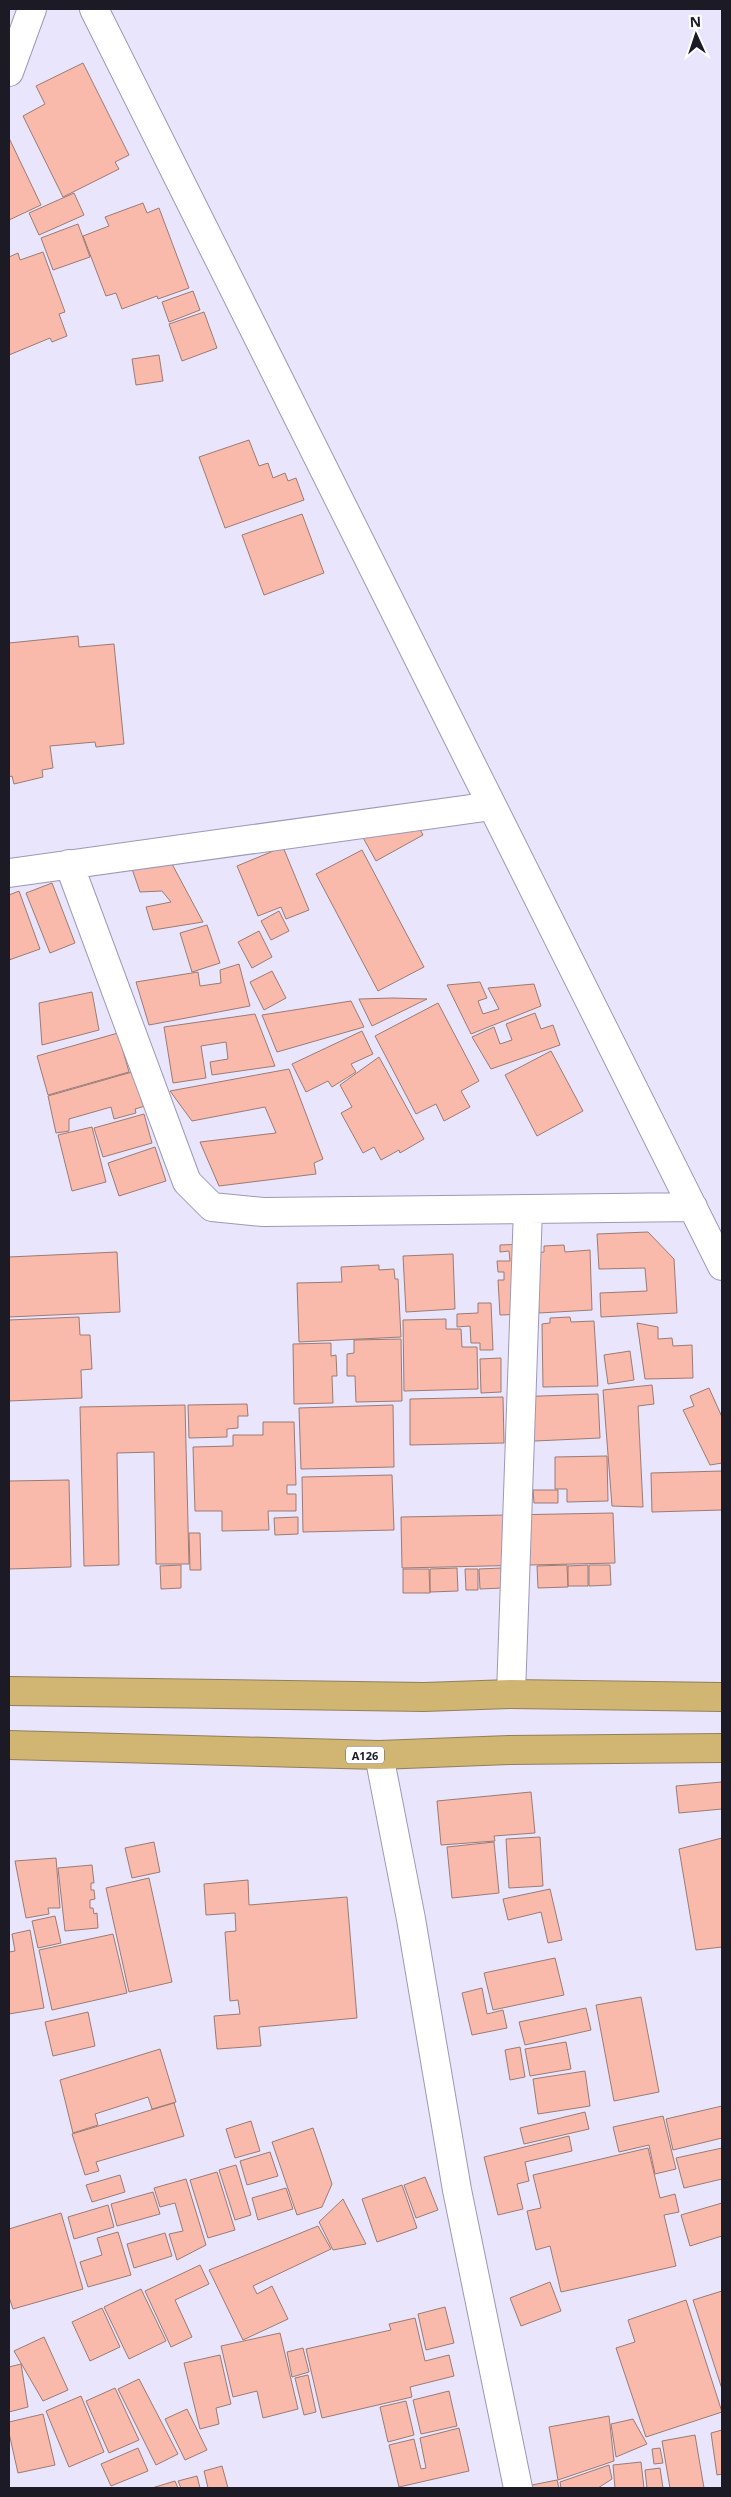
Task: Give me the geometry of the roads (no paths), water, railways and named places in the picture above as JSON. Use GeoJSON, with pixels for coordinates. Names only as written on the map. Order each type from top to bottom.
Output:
{"type":"FeatureCollection","features":[{"type":"Feature","properties":{"kind":"highway"},"geometry":{"type":"LineString","coordinates":[[9,1691],[424,1697],[511,1694],[722,1697]]}},
{"type":"Feature","properties":{"kind":"highway","name":"A126"},"geometry":{"type":"LineString","coordinates":[[9,1745],[379,1755],[509,1750],[722,1748]]}},
{"type":"Feature","properties":{"kind":"street"},"geometry":{"type":"LineString","coordinates":[[9,72],[32,9]]}},
{"type":"Feature","properties":{"kind":"street"},"geometry":{"type":"LineString","coordinates":[[94,9],[722,1266]]}},
{"type":"Feature","properties":{"kind":"street"},"geometry":{"type":"LineString","coordinates":[[9,873],[492,806]]}},
{"type":"Feature","properties":{"kind":"street"},"geometry":{"type":"LineString","coordinates":[[69,864],[187,1182],[212,1207],[263,1212],[693,1207]]}},
{"type":"Feature","properties":{"kind":"street"},"geometry":{"type":"LineString","coordinates":[[511,1694],[528,1209]]}},
{"type":"Feature","properties":{"kind":"street"},"geometry":{"type":"LineString","coordinates":[[379,1755],[413,1929],[457,2190],[511,2486]]}}]}
